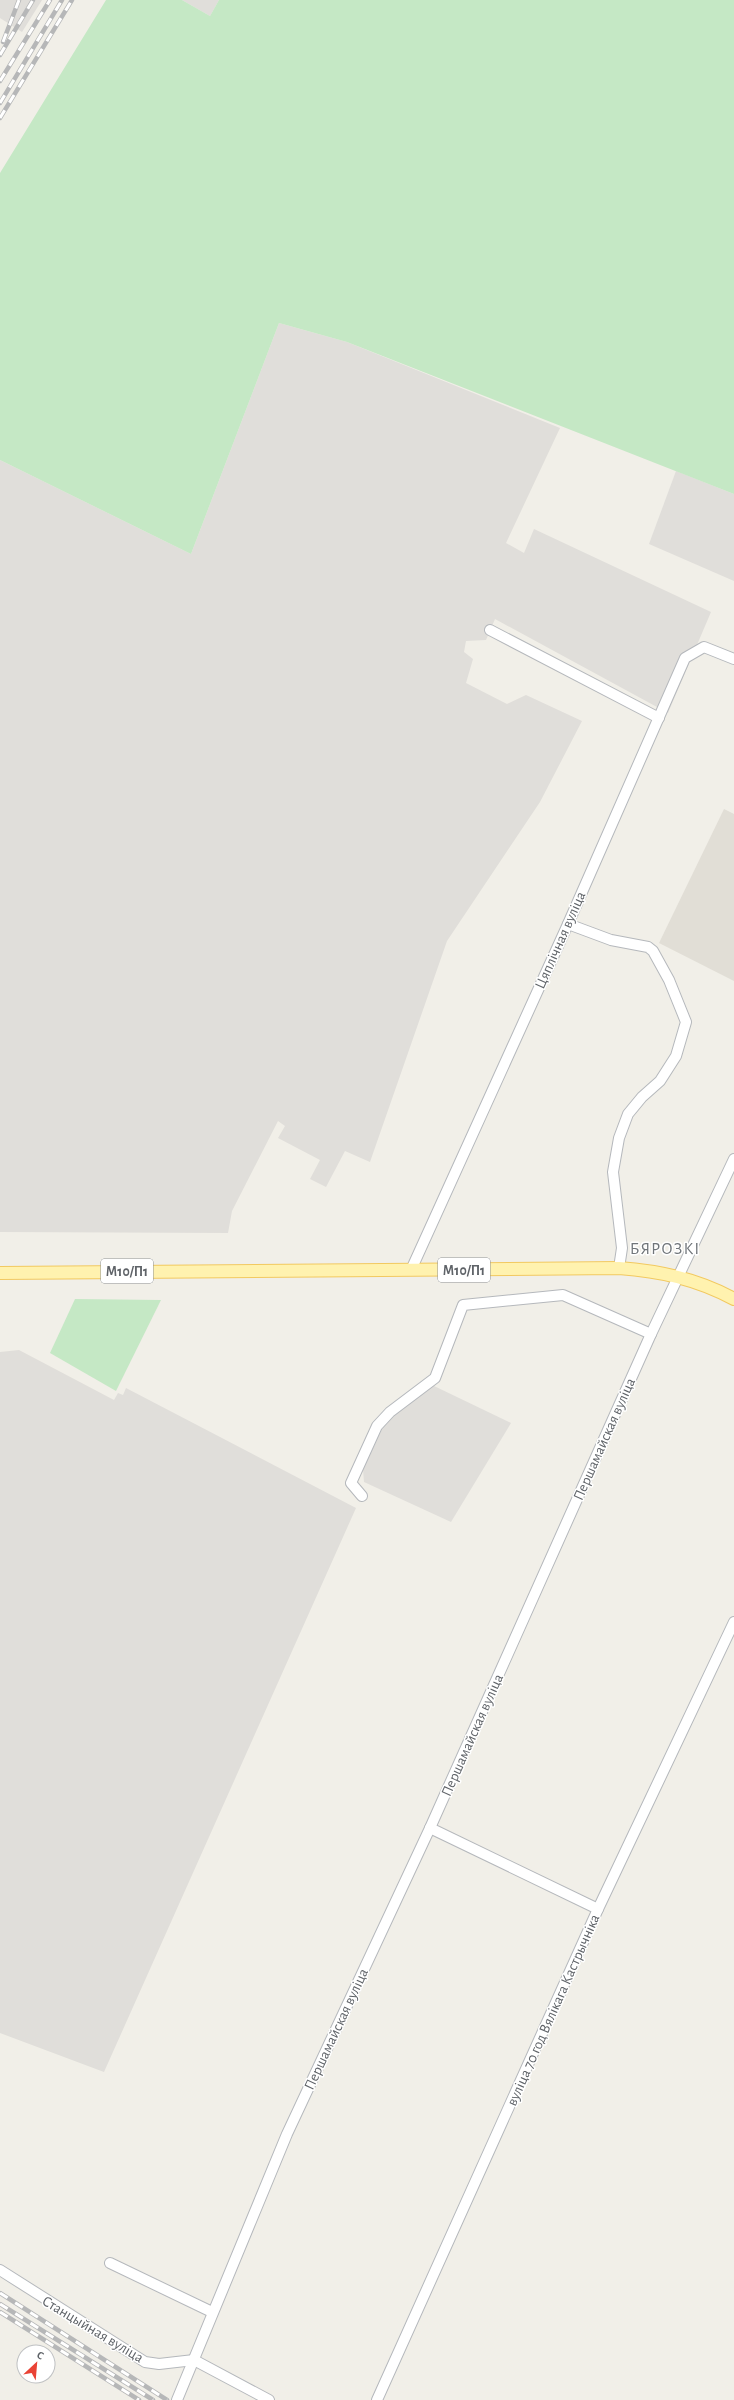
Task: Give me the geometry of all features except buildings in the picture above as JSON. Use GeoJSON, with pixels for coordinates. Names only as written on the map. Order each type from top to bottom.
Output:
{"type":"FeatureCollection","features":[{"type":"Feature","properties":{"kind":"main road","name":"М10/П1"},"geometry":{"type":"LineString","coordinates":[[0,1273],[176,1270],[619,1268],[680,1276],[718,1290],[734,1299]]}},
{"type":"Feature","properties":{"kind":"street"},"geometry":{"type":"LineString","coordinates":[[490,630],[659,718]]}},
{"type":"Feature","properties":{"kind":"street","name":"Цяплічная вуліца"},"geometry":{"type":"LineString","coordinates":[[411,1270],[568,924],[684,658],[704,647],[734,659]]}},
{"type":"Feature","properties":{"kind":"street"},"geometry":{"type":"LineString","coordinates":[[568,924],[611,940],[648,947],[653,951],[669,980],[686,1022],[676,1056],[660,1081],[642,1097],[628,1114],[619,1138],[613,1172],[622,1248],[619,1268]]}},
{"type":"Feature","properties":{"kind":"street","name":"Першамайская вуліца"},"geometry":{"type":"LineString","coordinates":[[177,2400],[212,2312],[287,2134],[430,1828],[651,1334],[680,1276],[734,1159]]}},
{"type":"Feature","properties":{"kind":"street"},"geometry":{"type":"LineString","coordinates":[[362,1496],[351,1483],[377,1426],[390,1412],[435,1378],[463,1305],[563,1295],[651,1334]]}},
{"type":"Feature","properties":{"kind":"street","name":"вуліца 70 год Вялікага Кастрычніка"},"geometry":{"type":"LineString","coordinates":[[377,2400],[598,1909],[734,1622]]}},
{"type":"Feature","properties":{"kind":"street"},"geometry":{"type":"LineString","coordinates":[[430,1828],[598,1909]]}},
{"type":"Feature","properties":{"kind":"street"},"geometry":{"type":"LineString","coordinates":[[110,2263],[212,2312]]}},
{"type":"Feature","properties":{"kind":"street","name":"Станцыйная вуліца"},"geometry":{"type":"LineString","coordinates":[[0,2270],[145,2362],[159,2364],[194,2360]]}},
{"type":"Feature","properties":{"kind":"street"},"geometry":{"type":"LineString","coordinates":[[194,2360],[270,2400]]}},
{"type":"Feature","properties":{"kind":"shaded area"},"geometry":{"type":"Polygon","coordinates":[[[0,0],[42,0],[22,32],[0,18],[0,0]]]}},
{"type":"Feature","properties":{"kind":"shaded area"},"geometry":{"type":"Polygon","coordinates":[[[182,0],[219,0],[210,16],[182,0]]]}},
{"type":"Feature","properties":{"kind":"shaded area"},"geometry":{"type":"Polygon","coordinates":[[[279,323],[347,342],[560,428],[506,543],[524,553],[534,529],[711,612],[668,713],[495,619],[486,640],[466,641],[464,652],[473,659],[466,683],[507,704],[526,695],[582,721],[540,802],[447,941],[370,1162],[345,1151],[326,1187],[310,1179],[320,1160],[278,1138],[285,1126],[278,1121],[232,1211],[228,1233],[0,1232],[0,460],[191,554],[279,323]]]}},
{"type":"Feature","properties":{"kind":"shaded area"},"geometry":{"type":"Polygon","coordinates":[[[676,471],[734,494],[734,581],[649,544],[676,471]]]}},
{"type":"Feature","properties":{"kind":"shaded area"},"geometry":{"type":"Polygon","coordinates":[[[724,809],[734,814],[734,981],[659,943],[724,809]]]}},
{"type":"Feature","properties":{"kind":"shaded area"},"geometry":{"type":"Polygon","coordinates":[[[19,1350],[114,1400],[118,1393],[123,1395],[126,1388],[356,1508],[104,2072],[0,2033],[0,1352],[19,1350]]]}},
{"type":"Feature","properties":{"kind":"shaded area"},"geometry":{"type":"Polygon","coordinates":[[[432,1385],[511,1423],[451,1522],[364,1482],[363,1469],[386,1421],[432,1385]]]}},
{"type":"Feature","properties":{"kind":"green space"},"geometry":{"type":"Polygon","coordinates":[[[106,0],[182,0],[210,16],[219,0],[734,0],[734,494],[347,342],[279,323],[191,554],[0,460],[0,173],[106,0]]]}},
{"type":"Feature","properties":{"kind":"green space"},"geometry":{"type":"Polygon","coordinates":[[[75,1299],[161,1300],[116,1391],[50,1353],[75,1299]]]}},
{"type":"Feature","properties":{"kind":"railway"},"geometry":{"type":"LineString","coordinates":[[3,42],[19,0]]}},
{"type":"Feature","properties":{"kind":"railway"},"geometry":{"type":"LineString","coordinates":[[0,55],[33,0]]}},
{"type":"Feature","properties":{"kind":"railway"},"geometry":{"type":"LineString","coordinates":[[0,81],[50,0]]}},
{"type":"Feature","properties":{"kind":"railway"},"geometry":{"type":"LineString","coordinates":[[0,103],[62,0]]}},
{"type":"Feature","properties":{"kind":"railway"},"geometry":{"type":"LineString","coordinates":[[0,118],[72,0]]}},
{"type":"Feature","properties":{"kind":"railway"},"geometry":{"type":"LineString","coordinates":[[0,2293],[167,2400]]}},
{"type":"Feature","properties":{"kind":"railway"},"geometry":{"type":"LineString","coordinates":[[0,2304],[153,2400]]}},
{"type":"Feature","properties":{"kind":"railway"},"geometry":{"type":"LineString","coordinates":[[0,2312],[139,2400]]}},
{"type":"Feature","properties":{"kind":"district","name":"БЯРОЗКІ"},"geometry":{"type":"Point","coordinates":[665,1248]}}]}
